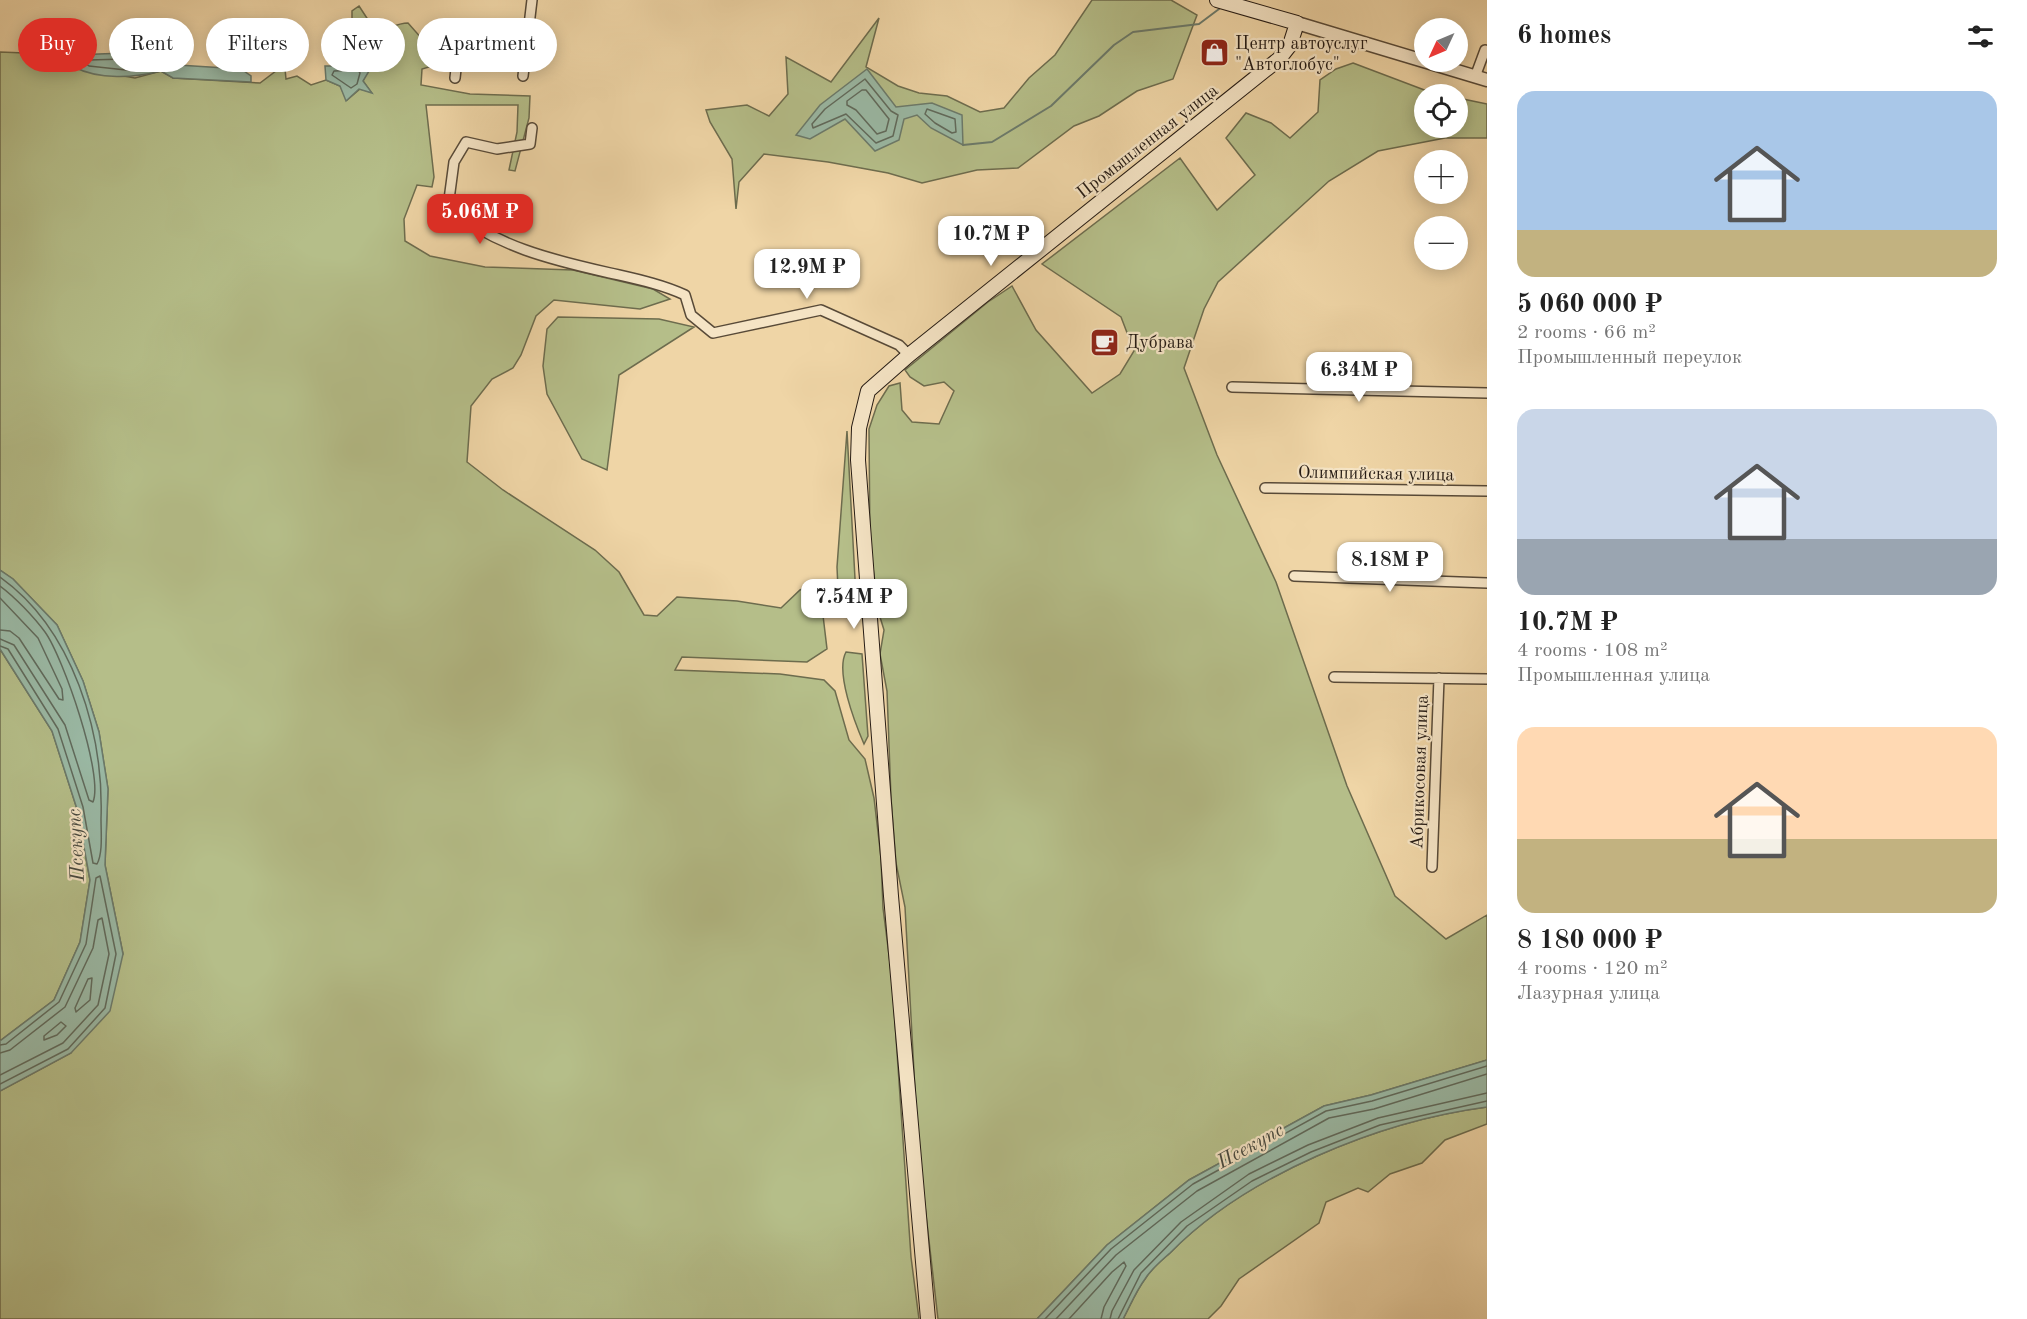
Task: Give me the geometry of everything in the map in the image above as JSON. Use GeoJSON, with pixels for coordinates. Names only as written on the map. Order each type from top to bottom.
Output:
{"type":"FeatureCollection","features":[{"type":"Feature","properties":{"kind":"main road"},"geometry":{"type":"LineString","coordinates":[[1217,0],[1297,23]]}},
{"type":"Feature","properties":{"kind":"main road","name":"Промышленная улица"},"geometry":{"type":"LineString","coordinates":[[928,1319],[867,607],[858,460],[859,428],[868,391],[909,355],[1279,59],[1290,45],[1297,23]]}},
{"type":"Feature","properties":{"kind":"street"},"geometry":{"type":"LineString","coordinates":[[523,76],[532,0]]}},
{"type":"Feature","properties":{"kind":"street"},"geometry":{"type":"LineString","coordinates":[[1297,23],[1481,78],[1485,50],[1487,51]]}},
{"type":"Feature","properties":{"kind":"street"},"geometry":{"type":"LineString","coordinates":[[454,78],[455,72]]}},
{"type":"Feature","properties":{"kind":"street"},"geometry":{"type":"LineString","coordinates":[[532,128],[530,144],[497,149],[466,142],[454,162],[448,207],[468,225],[514,247],[558,262],[666,286],[685,295],[691,315],[713,333],[821,310],[898,345],[909,355]]}},
{"type":"Feature","properties":{"kind":"street"},"geometry":{"type":"LineString","coordinates":[[1232,387],[1487,393]]}},
{"type":"Feature","properties":{"kind":"street","name":"Олимпийская улица"},"geometry":{"type":"LineString","coordinates":[[1265,488],[1487,491]]}},
{"type":"Feature","properties":{"kind":"street"},"geometry":{"type":"LineString","coordinates":[[1294,576],[1487,583]]}},
{"type":"Feature","properties":{"kind":"street"},"geometry":{"type":"LineString","coordinates":[[1334,677],[1487,679]]}},
{"type":"Feature","properties":{"kind":"street","name":"Абрикосовая улица"},"geometry":{"type":"LineString","coordinates":[[1432,867],[1438,678]]}},
{"type":"Feature","properties":{"kind":"green space"},"geometry":{"type":"Polygon","coordinates":[[[1092,0],[1171,0],[1197,15],[1173,79],[1137,91],[1099,116],[1074,126],[1018,168],[977,170],[922,183],[888,173],[764,154],[739,182],[736,209],[732,159],[710,122],[706,110],[747,105],[769,116],[788,94],[786,57],[831,82],[879,18],[866,67],[898,86],[919,93],[947,96],[980,112],[1004,108],[1029,78],[1055,55],[1092,0]]]}},
{"type":"Feature","properties":{"kind":"green space"},"geometry":{"type":"Polygon","coordinates":[[[359,6],[367,18],[352,18],[352,11],[359,6]]]}},
{"type":"Feature","properties":{"kind":"green space"},"geometry":{"type":"Polygon","coordinates":[[[405,23],[408,23],[417,33],[417,72],[422,72],[421,85],[470,94],[530,96],[529,118],[515,171],[509,170],[517,132],[518,105],[426,105],[434,177],[432,187],[417,185],[404,219],[405,241],[430,256],[485,267],[573,270],[653,289],[670,299],[640,309],[554,300],[536,316],[521,355],[513,368],[492,379],[471,406],[467,462],[503,490],[595,550],[619,572],[644,615],[657,616],[677,597],[737,601],[781,608],[800,590],[819,582],[827,649],[807,662],[682,657],[675,670],[780,674],[824,680],[835,691],[849,740],[865,759],[874,798],[881,858],[883,908],[892,979],[911,1257],[919,1319],[0,1319],[0,1091],[71,1053],[123,954],[105,865],[108,789],[99,732],[83,681],[57,625],[13,579],[0,570],[0,52],[18,53],[18,72],[97,71],[135,78],[163,72],[173,78],[260,83],[275,72],[285,72],[286,79],[297,76],[311,85],[326,80],[340,86],[347,100],[360,89],[371,92],[363,81],[367,72],[405,72],[405,23]]]}},
{"type":"Feature","properties":{"kind":"green space"},"geometry":{"type":"Polygon","coordinates":[[[1353,63],[1414,86],[1414,138],[1445,138],[1378,151],[1329,181],[1218,282],[1204,309],[1184,368],[1217,455],[1276,582],[1347,786],[1395,896],[1446,939],[1487,915],[1487,1060],[1371,1095],[1324,1106],[1189,1180],[1107,1245],[1037,1319],[938,1319],[918,1145],[905,907],[896,863],[887,691],[880,654],[884,630],[870,547],[869,429],[877,405],[889,386],[900,383],[902,410],[912,422],[939,424],[954,391],[944,382],[924,386],[910,377],[905,370],[988,302],[1012,286],[1036,330],[1092,393],[1120,374],[1134,351],[1121,317],[1042,264],[1180,158],[1217,210],[1255,175],[1226,138],[1246,113],[1271,123],[1290,138],[1318,112],[1320,80],[1336,69],[1353,63]]]}},
{"type":"Feature","properties":{"kind":"green space"},"geometry":{"type":"Polygon","coordinates":[[[1468,100],[1487,104],[1487,138],[1468,138],[1468,100]]]}},
{"type":"Feature","properties":{"kind":"green space"},"geometry":{"type":"Polygon","coordinates":[[[558,317],[659,319],[694,327],[619,375],[607,470],[582,459],[547,394],[543,366],[547,329],[558,317]]]}},
{"type":"Feature","properties":{"kind":"green space"},"geometry":{"type":"Polygon","coordinates":[[[847,431],[856,597],[849,614],[839,611],[837,567],[847,431]]]}},
{"type":"Feature","properties":{"kind":"green space"},"geometry":{"type":"Polygon","coordinates":[[[0,649],[52,731],[77,809],[90,880],[80,942],[54,1000],[0,1041],[0,649]]]}},
{"type":"Feature","properties":{"kind":"green space"},"geometry":{"type":"Polygon","coordinates":[[[846,652],[862,654],[868,736],[864,744],[851,711],[844,684],[843,661],[846,652]]]}},
{"type":"Feature","properties":{"kind":"green space"},"geometry":{"type":"Polygon","coordinates":[[[1487,1107],[1487,1124],[1445,1140],[1422,1163],[1390,1174],[1368,1192],[1358,1188],[1326,1202],[1319,1223],[1239,1279],[1221,1306],[1208,1319],[1123,1319],[1142,1284],[1160,1262],[1201,1225],[1237,1199],[1275,1176],[1317,1156],[1403,1125],[1487,1107]]]}},
{"type":"Feature","properties":{"kind":"water"},"geometry":{"type":"Polygon","coordinates":[[[97,54],[109,54],[109,72],[156,72],[117,77],[87,72],[97,72],[97,54]]]}},
{"type":"Feature","properties":{"kind":"water"},"geometry":{"type":"Polygon","coordinates":[[[194,66],[206,67],[206,72],[245,72],[251,76],[251,82],[173,78],[163,72],[194,72],[194,66]]]}},
{"type":"Feature","properties":{"kind":"water"},"geometry":{"type":"Polygon","coordinates":[[[867,69],[896,107],[932,103],[962,115],[963,145],[931,128],[917,115],[904,119],[899,140],[875,151],[845,119],[810,139],[796,135],[820,105],[867,69]]]}},
{"type":"Feature","properties":{"kind":"water"},"geometry":{"type":"Polygon","coordinates":[[[325,72],[368,72],[363,81],[372,93],[359,89],[346,101],[340,86],[326,80],[325,72]]]}},
{"type":"Feature","properties":{"kind":"water"},"geometry":{"type":"Polygon","coordinates":[[[0,570],[13,579],[57,625],[83,681],[99,732],[108,789],[105,865],[123,954],[110,1011],[71,1053],[0,1091],[0,1041],[54,1000],[80,942],[90,880],[77,809],[52,731],[0,649],[0,570]]]}},
{"type":"Feature","properties":{"kind":"water"},"geometry":{"type":"Polygon","coordinates":[[[1487,1060],[1487,1107],[1403,1125],[1317,1156],[1275,1176],[1237,1199],[1201,1225],[1160,1262],[1142,1284],[1123,1319],[1037,1319],[1107,1245],[1189,1180],[1324,1106],[1371,1095],[1487,1060]]]}},
{"type":"Feature","properties":{"kind":"waterway"},"geometry":{"type":"LineString","coordinates":[[963,145],[992,142],[1051,106],[1114,45],[1133,32],[1199,24],[1223,6]]}},
{"type":"Feature","properties":{"kind":"place","name":"Центр автоуслуг \"Автоглобус\""},"geometry":{"type":"Point","coordinates":[1214,53]}},
{"type":"Feature","properties":{"kind":"place","name":"Дубрава"},"geometry":{"type":"Point","coordinates":[1105,342]}},
{"type":"Feature","properties":{"kind":"water label","name":"Псекупс"},"geometry":{"type":"Point","coordinates":[75,845]}},
{"type":"Feature","properties":{"kind":"water label","name":"Псекупс"},"geometry":{"type":"Point","coordinates":[1250,1145]}}]}
